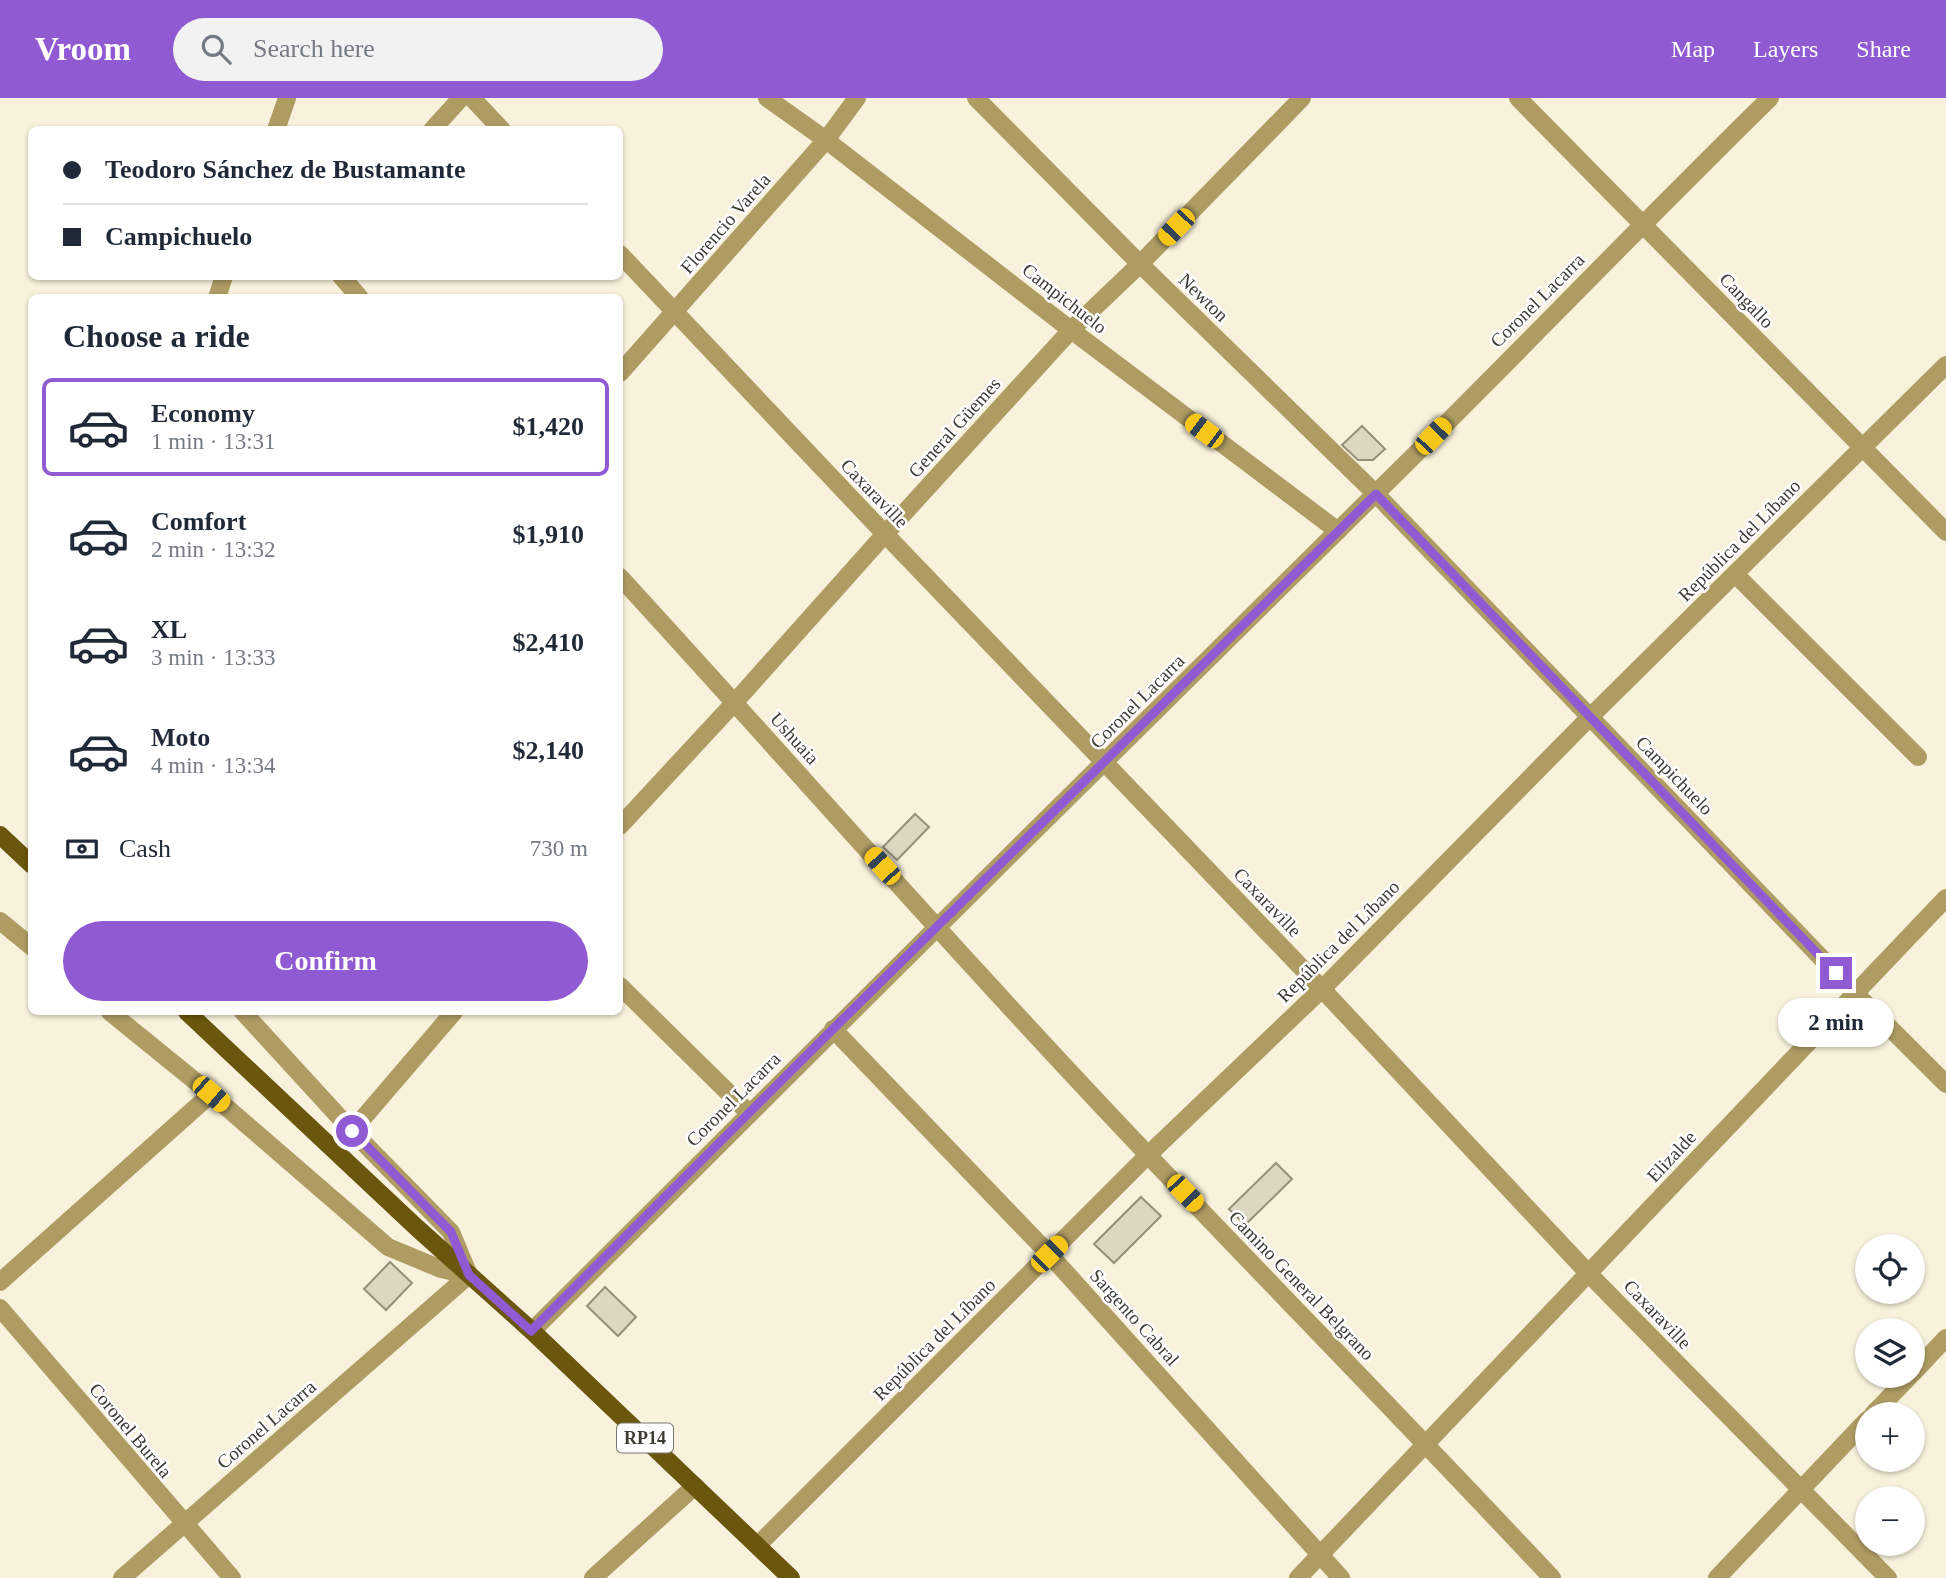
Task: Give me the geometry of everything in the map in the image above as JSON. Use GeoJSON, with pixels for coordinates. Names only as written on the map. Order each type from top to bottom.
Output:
{"type":"FeatureCollection","features":[{"type":"Feature","properties":{"kind":"main road"},"geometry":{"type":"LineString","coordinates":[[0,835],[28,861]]}},
{"type":"Feature","properties":{"kind":"main road","name":"RP14"},"geometry":{"type":"LineString","coordinates":[[190,1015],[531,1331],[791,1578]]}},
{"type":"Feature","properties":{"kind":"street"},"geometry":{"type":"LineString","coordinates":[[277,126],[287,98]]}},
{"type":"Feature","properties":{"kind":"street"},"geometry":{"type":"LineString","coordinates":[[436,126],[461,98]]}},
{"type":"Feature","properties":{"kind":"street"},"geometry":{"type":"LineString","coordinates":[[472,98],[498,126]]}},
{"type":"Feature","properties":{"kind":"street","name":"Campichuelo"},"geometry":{"type":"LineString","coordinates":[[766,98],[1338,531]]}},
{"type":"Feature","properties":{"kind":"street","name":"Florencio Varela"},"geometry":{"type":"LineString","coordinates":[[623,370],[826,141],[857,98]]}},
{"type":"Feature","properties":{"kind":"street","name":"Newton"},"geometry":{"type":"LineString","coordinates":[[976,98],[1140,264],[1376,494]]}},
{"type":"Feature","properties":{"kind":"street","name":"General Güemes"},"geometry":{"type":"LineString","coordinates":[[623,823],[1071,330],[1140,264],[1302,98]]}},
{"type":"Feature","properties":{"kind":"street","name":"Cangallo"},"geometry":{"type":"LineString","coordinates":[[1518,98],[1946,532]]}},
{"type":"Feature","properties":{"kind":"street","name":"Coronel Lacarra"},"geometry":{"type":"LineString","coordinates":[[531,1331],[1376,494],[1642,223],[1770,98]]}},
{"type":"Feature","properties":{"kind":"street","name":"Caxaraville"},"geometry":{"type":"LineString","coordinates":[[623,257],[1322,989],[1589,1273],[1888,1578]]}},
{"type":"Feature","properties":{"kind":"street"},"geometry":{"type":"LineString","coordinates":[[344,280],[357,294]]}},
{"type":"Feature","properties":{"kind":"street","name":"República del Líbano"},"geometry":{"type":"LineString","coordinates":[[758,1545],[1148,1155],[1322,989],[1590,717],[1946,365]]}},
{"type":"Feature","properties":{"kind":"street","name":"Campichuelo"},"geometry":{"type":"LineString","coordinates":[[1376,494],[1855,993],[1946,1084]]}},
{"type":"Feature","properties":{"kind":"street"},"geometry":{"type":"LineString","coordinates":[[1735,574],[1918,757]]}},
{"type":"Feature","properties":{"kind":"street","name":"Ushuaia"},"geometry":{"type":"LineString","coordinates":[[623,580],[937,928]]}},
{"type":"Feature","properties":{"kind":"street","name":"Elizalde"},"geometry":{"type":"LineString","coordinates":[[1298,1578],[1946,898]]}},
{"type":"Feature","properties":{"kind":"street"},"geometry":{"type":"LineString","coordinates":[[0,921],[28,944]]}},
{"type":"Feature","properties":{"kind":"street","name":"Camino General Belgrano"},"geometry":{"type":"LineString","coordinates":[[937,928],[1148,1155],[1427,1444],[1552,1578]]}},
{"type":"Feature","properties":{"kind":"street"},"geometry":{"type":"LineString","coordinates":[[623,989],[749,1113]]}},
{"type":"Feature","properties":{"kind":"street"},"geometry":{"type":"LineString","coordinates":[[114,1015],[211,1094],[388,1247],[441,1269],[469,1275]]}},
{"type":"Feature","properties":{"kind":"street"},"geometry":{"type":"LineString","coordinates":[[246,1015],[352,1131],[451,1232],[469,1275]]}},
{"type":"Feature","properties":{"kind":"street"},"geometry":{"type":"LineString","coordinates":[[352,1131],[451,1015]]}},
{"type":"Feature","properties":{"kind":"street","name":"Sargento Cabral"},"geometry":{"type":"LineString","coordinates":[[833,1029],[1049,1254],[1341,1578]]}},
{"type":"Feature","properties":{"kind":"street"},"geometry":{"type":"LineString","coordinates":[[0,1282],[211,1094]]}},
{"type":"Feature","properties":{"kind":"street","name":"Coronel Lacarra"},"geometry":{"type":"LineString","coordinates":[[122,1578],[469,1275]]}},
{"type":"Feature","properties":{"kind":"street","name":"Coronel Burela"},"geometry":{"type":"LineString","coordinates":[[0,1308],[232,1578]]}},
{"type":"Feature","properties":{"kind":"street"},"geometry":{"type":"LineString","coordinates":[[1925,1360],[1946,1338]]}},
{"type":"Feature","properties":{"kind":"street"},"geometry":{"type":"LineString","coordinates":[[1884,1402],[1898,1388]]}},
{"type":"Feature","properties":{"kind":"street"},"geometry":{"type":"LineString","coordinates":[[1717,1578],[1855,1433]]}},
{"type":"Feature","properties":{"kind":"street"},"geometry":{"type":"LineString","coordinates":[[593,1578],[695,1486]]}},
{"type":"Feature","properties":{"kind":"building"},"geometry":{"type":"Polygon","coordinates":[[[1362,426],[1385,449],[1373,460],[1358,460],[1342,445],[1362,426]]]}},
{"type":"Feature","properties":{"kind":"building"},"geometry":{"type":"Polygon","coordinates":[[[915,814],[929,827],[897,860],[883,847],[915,814]]]}},
{"type":"Feature","properties":{"kind":"building"},"geometry":{"type":"Polygon","coordinates":[[[1276,1163],[1292,1179],[1245,1225],[1229,1209],[1276,1163]]]}},
{"type":"Feature","properties":{"kind":"building"},"geometry":{"type":"Polygon","coordinates":[[[1141,1197],[1161,1216],[1114,1263],[1094,1244],[1141,1197]]]}},
{"type":"Feature","properties":{"kind":"building"},"geometry":{"type":"Polygon","coordinates":[[[390,1262],[412,1283],[386,1310],[364,1289],[390,1262]]]}},
{"type":"Feature","properties":{"kind":"building"},"geometry":{"type":"Polygon","coordinates":[[[605,1287],[636,1317],[618,1336],[587,1306],[605,1287]]]}},
{"type":"Feature","properties":{"kind":"route"},"geometry":{"type":"LineString","coordinates":[[352,1131],[451,1232],[469,1275],[531,1331],[1376,494],[1836,973]]}}]}
